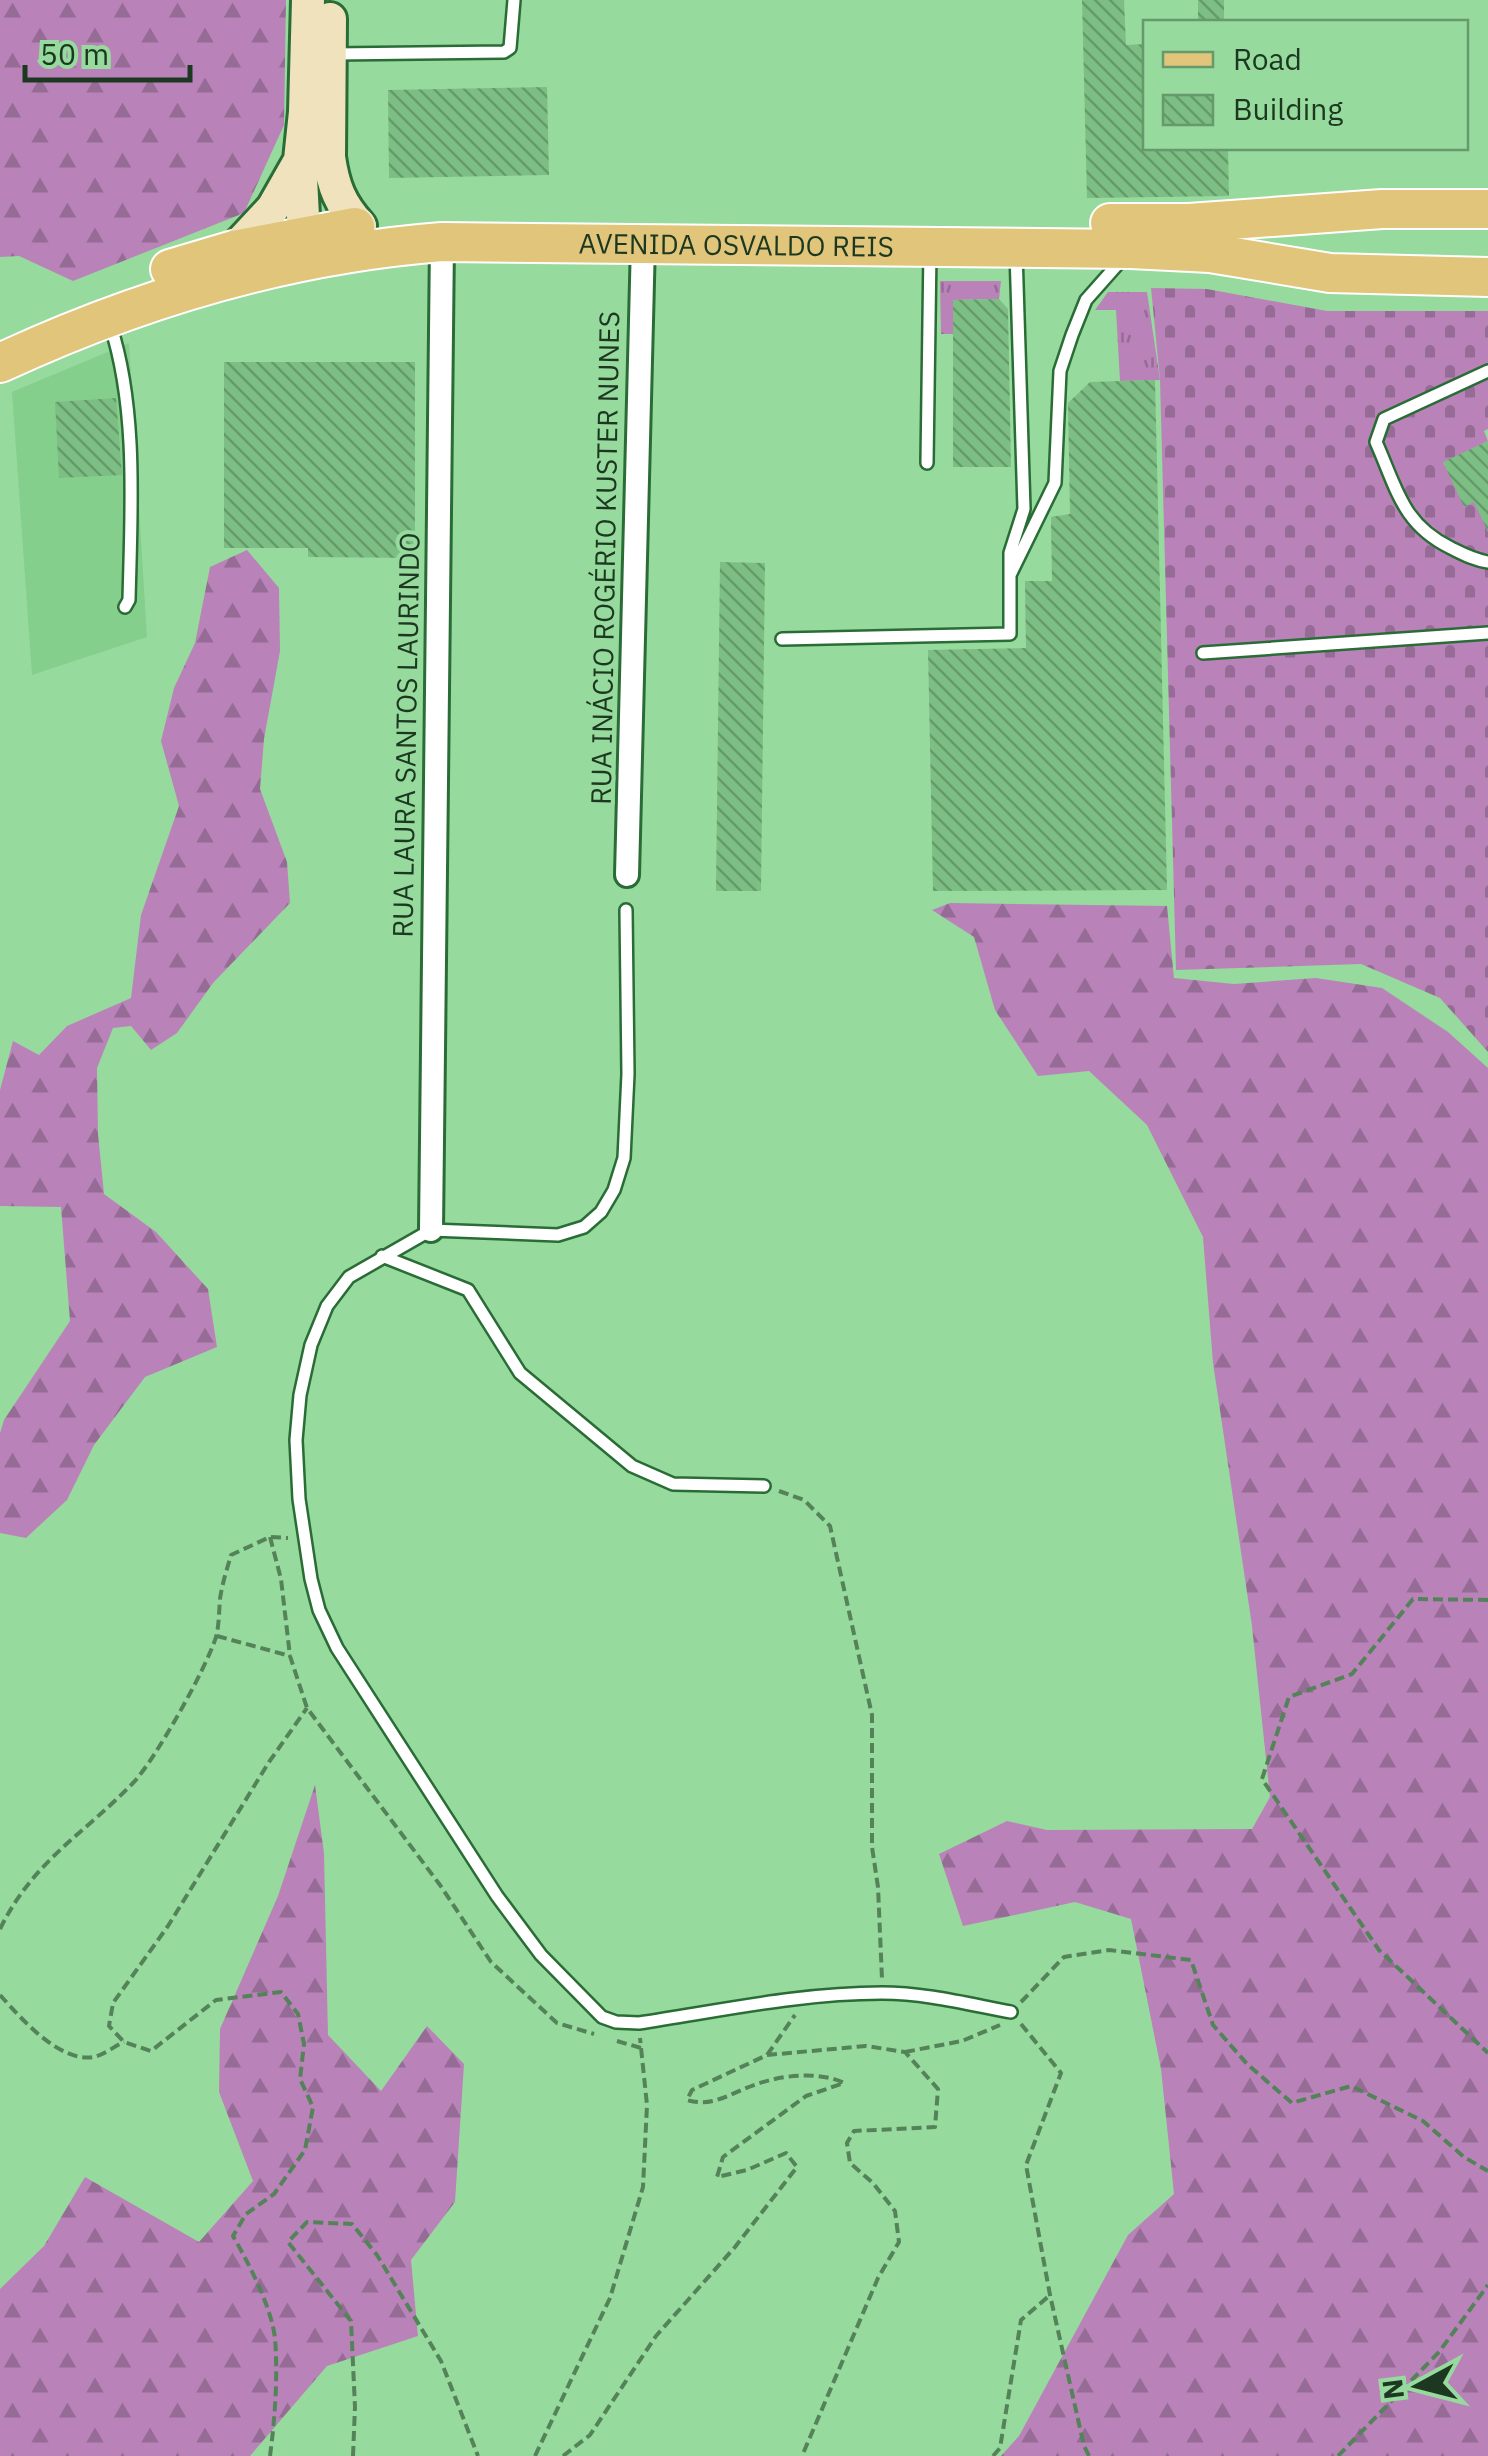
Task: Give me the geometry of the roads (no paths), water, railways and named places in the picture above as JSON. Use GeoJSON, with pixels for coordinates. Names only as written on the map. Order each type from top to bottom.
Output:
{"type":"FeatureCollection","features":[{"type":"Feature","properties":{"kind":"main road"},"geometry":{"type":"LineString","coordinates":[[308,0],[300,160],[313,247]]}},
{"type":"Feature","properties":{"kind":"main road"},"geometry":{"type":"LineString","coordinates":[[330,0],[329,157],[338,199],[360,226]]}},
{"type":"Feature","properties":{"kind":"main road"},"geometry":{"type":"LineString","coordinates":[[234,250],[274,208],[300,160]]}},
{"type":"Feature","properties":{"kind":"main road"},"geometry":{"type":"LineString","coordinates":[[1382,209],[1370,236],[1370,251],[1385,276]]}},
{"type":"Feature","properties":{"kind":"main road","name":"AVENIDA OSVALDO REIS"},"geometry":{"type":"LineString","coordinates":[[0,363],[108,317],[313,247],[360,226],[464,218],[1159,224],[1382,209],[1488,209]]}},
{"type":"Feature","properties":{"kind":"main road","name":"AVENIDA OSVALDO REIS"},"geometry":{"type":"LineString","coordinates":[[0,334],[138,278],[234,250],[442,242],[1131,249],[1210,253],[1330,274],[1488,276]]}},
{"type":"Feature","properties":{"kind":"street","name":"RUA LAURA SANTOS LAURINDO"},"geometry":{"type":"LineString","coordinates":[[431,1230],[442,242]]}},
{"type":"Feature","properties":{"kind":"street","name":"RUA INÁCIO ROGÉRIO KUSTER NUNES"},"geometry":{"type":"LineString","coordinates":[[627,875],[643,242]]}},
{"type":"Feature","properties":{"kind":"lane"},"geometry":{"type":"LineString","coordinates":[[329,54],[504,52],[510,48],[514,0]]}},
{"type":"Feature","properties":{"kind":"lane"},"geometry":{"type":"LineString","coordinates":[[927,464],[930,246]]}},
{"type":"Feature","properties":{"kind":"lane"},"geometry":{"type":"LineString","coordinates":[[782,639],[1010,634],[1010,554],[1024,509],[1016,248]]}},
{"type":"Feature","properties":{"kind":"lane"},"geometry":{"type":"LineString","coordinates":[[1009,576],[1055,484],[1060,371],[1072,335],[1086,300],[1131,249]]}},
{"type":"Feature","properties":{"kind":"lane"},"geometry":{"type":"LineString","coordinates":[[108,317],[122,377],[131,481],[126,607]]}},
{"type":"Feature","properties":{"kind":"lane"},"geometry":{"type":"LineString","coordinates":[[1488,371],[1384,419],[1376,442],[1410,518],[1426,536],[1477,561],[1488,562]]}},
{"type":"Feature","properties":{"kind":"lane"},"geometry":{"type":"LineString","coordinates":[[1019,522],[1036,524]]}},
{"type":"Feature","properties":{"kind":"lane"},"geometry":{"type":"LineString","coordinates":[[1202,652],[1488,633]]}},
{"type":"Feature","properties":{"kind":"lane"},"geometry":{"type":"LineString","coordinates":[[626,910],[628,1074],[624,1158],[614,1190],[600,1212],[584,1227],[558,1235],[431,1230],[349,1277],[326,1306],[311,1345],[300,1395],[296,1440],[303,1538],[319,1610],[337,1648],[497,1896],[541,1955],[602,2017],[616,2022],[638,2022],[807,1998],[882,1993],[934,1997],[1011,2012]]}},
{"type":"Feature","properties":{"kind":"lane"},"geometry":{"type":"LineString","coordinates":[[382,1256],[468,1290],[520,1372],[632,1466],[672,1484],[764,1486]]}}]}
